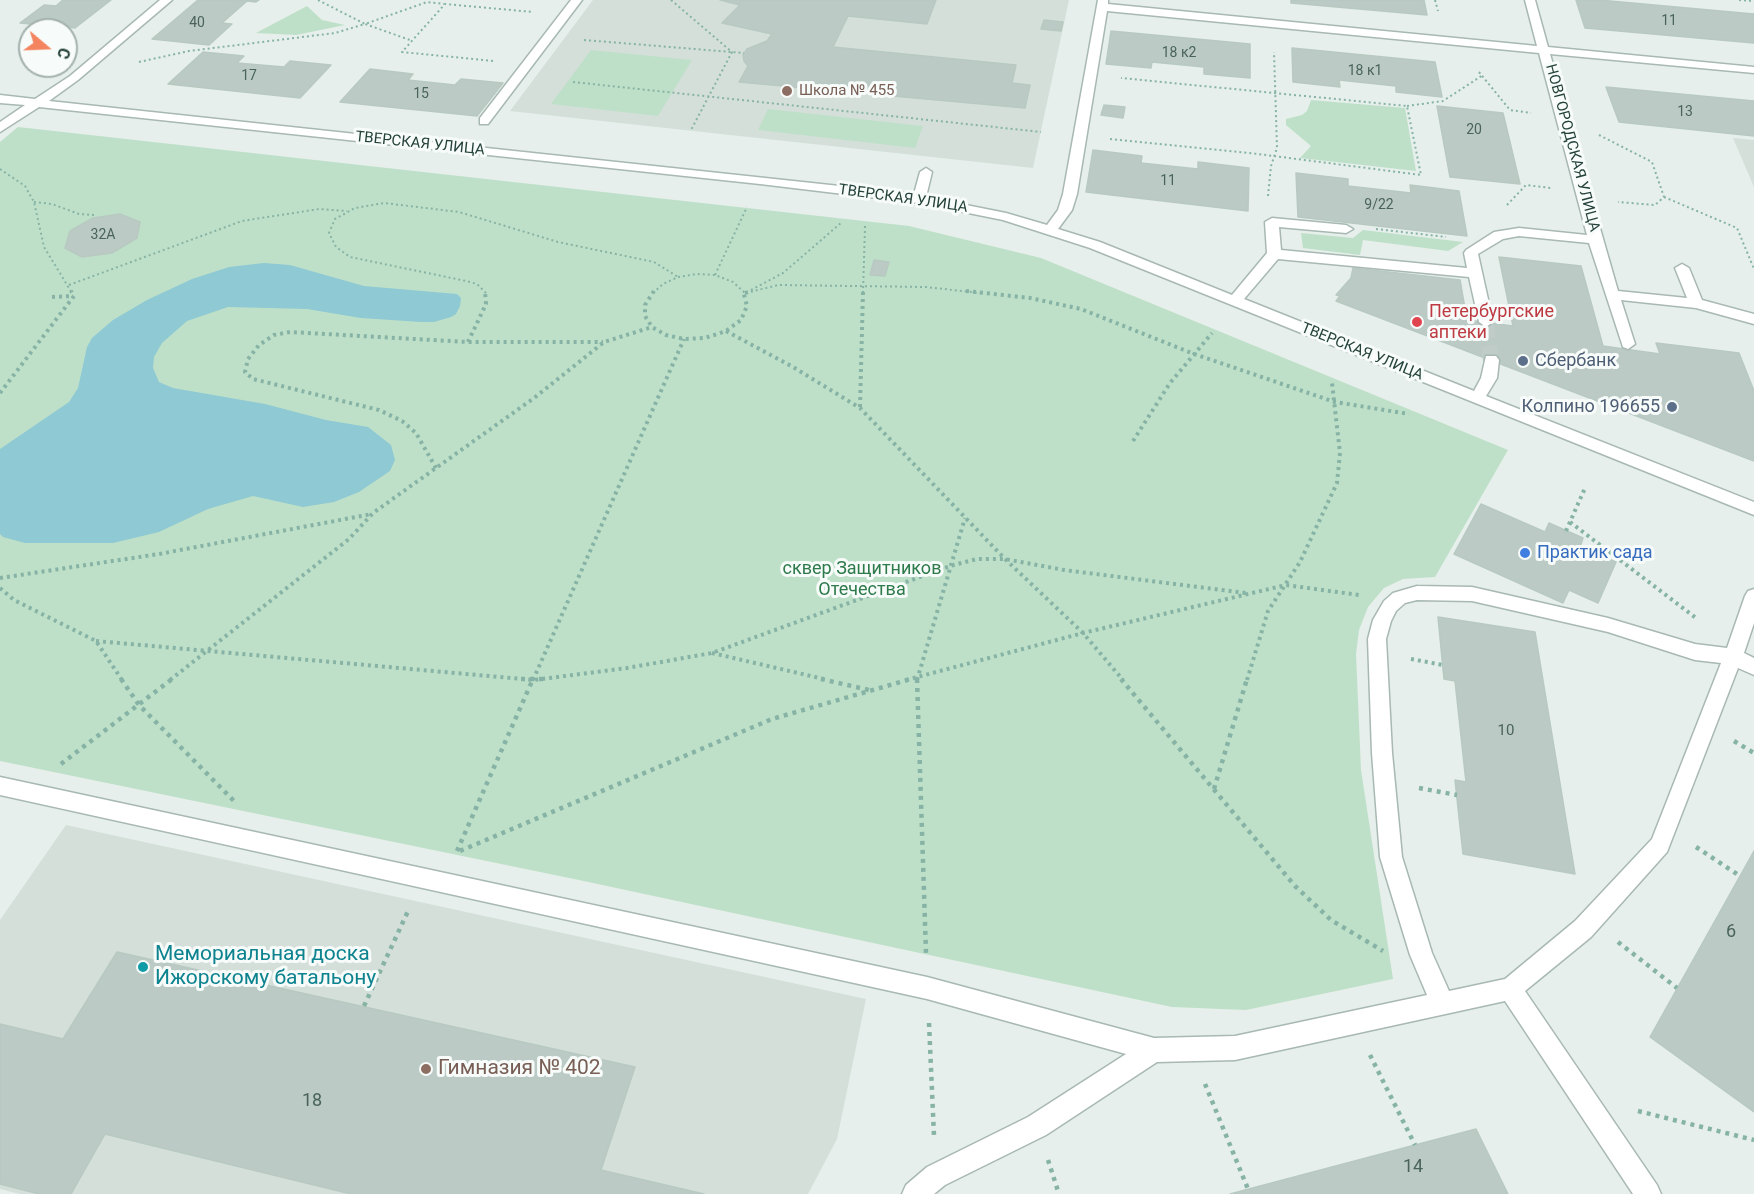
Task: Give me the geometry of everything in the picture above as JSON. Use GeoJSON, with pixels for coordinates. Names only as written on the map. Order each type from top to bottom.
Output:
{"type":"FeatureCollection","features":[{"type":"Feature","properties":{"kind":"street"},"geometry":{"type":"LineString","coordinates":[[0,128],[74,78],[167,0]]}},
{"type":"Feature","properties":{"kind":"street"},"geometry":{"type":"LineString","coordinates":[[484,121],[577,0]]}},
{"type":"Feature","properties":{"kind":"street","name":"НОВГОРОДСКАЯ УЛИЦА"},"geometry":{"type":"LineString","coordinates":[[1530,0],[1596,240],[1628,344]]}},
{"type":"Feature","properties":{"kind":"street"},"geometry":{"type":"LineString","coordinates":[[1050,230],[1068,202],[1102,4],[1273,24],[1754,70]]}},
{"type":"Feature","properties":{"kind":"street","name":"ТВЕРСКАЯ УЛИЦА"},"geometry":{"type":"LineString","coordinates":[[0,99],[760,180],[918,200],[1006,217],[1095,245],[1754,509]]}},
{"type":"Feature","properties":{"kind":"street"},"geometry":{"type":"LineString","coordinates":[[918,200],[926,172]]}},
{"type":"Feature","properties":{"kind":"street"},"geometry":{"type":"LineString","coordinates":[[1236,301],[1274,254],[1272,222],[1346,229]]}},
{"type":"Feature","properties":{"kind":"street"},"geometry":{"type":"LineString","coordinates":[[1486,322],[1471,253],[1499,235],[1520,232],[1596,240]]}},
{"type":"Feature","properties":{"kind":"street"},"geometry":{"type":"LineString","coordinates":[[1274,254],[1475,273]]}},
{"type":"Feature","properties":{"kind":"street"},"geometry":{"type":"LineString","coordinates":[[1682,268],[1696,303]]}},
{"type":"Feature","properties":{"kind":"street"},"geometry":{"type":"LineString","coordinates":[[1612,296],[1696,303],[1752,323]]}},
{"type":"Feature","properties":{"kind":"street"},"geometry":{"type":"LineString","coordinates":[[1477,398],[1489,378],[1491,360]]}},
{"type":"Feature","properties":{"kind":"street"},"geometry":{"type":"LineString","coordinates":[[1443,1004],[1421,955],[1391,856],[1382,753],[1377,639],[1382,620],[1390,606],[1398,598],[1417,593],[1472,594],[1608,625],[1695,652],[1733,657],[1754,667]]}},
{"type":"Feature","properties":{"kind":"street"},"geometry":{"type":"LineString","coordinates":[[0,786],[927,988],[1154,1050],[1235,1048],[1510,989],[1590,920],[1660,846],[1733,657],[1754,596]]}},
{"type":"Feature","properties":{"kind":"street"},"geometry":{"type":"LineString","coordinates":[[1510,989],[1648,1194]]}},
{"type":"Feature","properties":{"kind":"street"},"geometry":{"type":"LineString","coordinates":[[915,1194],[936,1176],[1037,1126],[1154,1050]]}},
{"type":"Feature","properties":{"kind":"path"},"geometry":{"type":"LineString","coordinates":[[318,0],[365,24],[411,40]]}},
{"type":"Feature","properties":{"kind":"path"},"geometry":{"type":"LineString","coordinates":[[671,0],[732,52]]}},
{"type":"Feature","properties":{"kind":"path"},"geometry":{"type":"LineString","coordinates":[[1739,0],[1754,1]]}},
{"type":"Feature","properties":{"kind":"path"},"geometry":{"type":"LineString","coordinates":[[136,62],[189,51],[335,33],[427,2],[566,15]]}},
{"type":"Feature","properties":{"kind":"path"},"geometry":{"type":"LineString","coordinates":[[445,4],[402,52],[527,65]]}},
{"type":"Feature","properties":{"kind":"path"},"geometry":{"type":"LineString","coordinates":[[1272,222],[1267,206],[1271,166],[1277,148],[1273,24]]}},
{"type":"Feature","properties":{"kind":"path"},"geometry":{"type":"LineString","coordinates":[[549,37],[744,53]]}},
{"type":"Feature","properties":{"kind":"path"},"geometry":{"type":"LineString","coordinates":[[691,130],[732,52]]}},
{"type":"Feature","properties":{"kind":"path"},"geometry":{"type":"LineString","coordinates":[[1090,75],[1407,106],[1443,101],[1482,75],[1493,71]]}},
{"type":"Feature","properties":{"kind":"path"},"geometry":{"type":"LineString","coordinates":[[573,82],[1041,132]]}},
{"type":"Feature","properties":{"kind":"path"},"geometry":{"type":"LineString","coordinates":[[1080,136],[1421,175],[1407,106]]}},
{"type":"Feature","properties":{"kind":"path"},"geometry":{"type":"LineString","coordinates":[[1563,117],[1652,162],[1664,197],[1737,228],[1754,269]]}},
{"type":"Feature","properties":{"kind":"path"},"geometry":{"type":"LineString","coordinates":[[0,169],[25,186],[34,202],[44,247],[74,296]]}},
{"type":"Feature","properties":{"kind":"path"},"geometry":{"type":"LineString","coordinates":[[1586,200],[1654,206],[1664,197]]}},
{"type":"Feature","properties":{"kind":"path"},"geometry":{"type":"LineString","coordinates":[[34,202],[52,204],[79,214],[94,215]]}},
{"type":"Feature","properties":{"kind":"path"},"geometry":{"type":"LineString","coordinates":[[468,342],[486,304],[487,296],[484,289],[466,281],[351,257],[336,247],[329,233],[335,219],[355,208],[384,203],[459,212],[558,242],[654,261],[678,278]]}},
{"type":"Feature","properties":{"kind":"path"},"geometry":{"type":"LineString","coordinates":[[715,275],[748,204]]}},
{"type":"Feature","properties":{"kind":"path"},"geometry":{"type":"LineString","coordinates":[[69,285],[242,221],[318,209],[348,212]]}},
{"type":"Feature","properties":{"kind":"path"},"geometry":{"type":"LineString","coordinates":[[745,293],[783,273],[841,223]]}},
{"type":"Feature","properties":{"kind":"path"},"geometry":{"type":"LineString","coordinates":[[860,408],[866,226]]}},
{"type":"Feature","properties":{"kind":"path"},"geometry":{"type":"LineString","coordinates":[[1346,229],[1365,228],[1489,242]]}},
{"type":"Feature","properties":{"kind":"path"},"geometry":{"type":"LineString","coordinates":[[697,274],[715,275],[733,282],[745,293],[747,306],[741,320],[726,331],[705,338],[684,339],[666,335],[652,327],[645,316],[645,305],[651,294],[663,284],[678,278],[697,274]]}},
{"type":"Feature","properties":{"kind":"path"},"geometry":{"type":"LineString","coordinates":[[745,293],[778,285],[926,287],[1030,298],[1081,309],[1194,354],[1335,402],[1409,414]]}},
{"type":"Feature","properties":{"kind":"path"},"geometry":{"type":"LineString","coordinates":[[52,297],[74,296]]}},
{"type":"Feature","properties":{"kind":"path"},"geometry":{"type":"LineString","coordinates":[[0,393],[74,296]]}},
{"type":"Feature","properties":{"kind":"path"},"geometry":{"type":"LineString","coordinates":[[436,468],[416,433],[402,421],[379,410],[253,379],[245,372],[248,359],[259,345],[274,335],[290,332],[468,342],[604,342],[652,327]]}},
{"type":"Feature","properties":{"kind":"path"},"geometry":{"type":"LineString","coordinates":[[726,331],[793,367],[860,408],[906,454],[964,518],[1083,633],[1295,886],[1331,920],[1387,953]]}},
{"type":"Feature","properties":{"kind":"path"},"geometry":{"type":"LineString","coordinates":[[1133,441],[1170,383],[1212,333]]}},
{"type":"Feature","properties":{"kind":"path"},"geometry":{"type":"LineString","coordinates":[[457,852],[684,339]]}},
{"type":"Feature","properties":{"kind":"path"},"geometry":{"type":"LineString","coordinates":[[26,790],[139,705],[349,538],[373,513],[534,398],[604,342]]}},
{"type":"Feature","properties":{"kind":"path"},"geometry":{"type":"LineString","coordinates":[[0,382],[9,382]]}},
{"type":"Feature","properties":{"kind":"path"},"geometry":{"type":"LineString","coordinates":[[1214,790],[1268,611],[1300,562],[1337,483],[1340,453],[1332,383]]}},
{"type":"Feature","properties":{"kind":"path"},"geometry":{"type":"LineString","coordinates":[[1566,531],[1585,488]]}},
{"type":"Feature","properties":{"kind":"path"},"geometry":{"type":"LineString","coordinates":[[0,578],[159,554],[373,513]]}},
{"type":"Feature","properties":{"kind":"path"},"geometry":{"type":"LineString","coordinates":[[936,1176],[927,988],[917,677],[964,518]]}},
{"type":"Feature","properties":{"kind":"path"},"geometry":{"type":"LineString","coordinates":[[1570,522],[1709,628],[1733,657]]}},
{"type":"Feature","properties":{"kind":"path"},"geometry":{"type":"LineString","coordinates":[[0,588],[14,600],[96,641],[534,680],[627,668],[712,653],[950,566],[977,559],[1005,559],[1064,570],[1250,594]]}},
{"type":"Feature","properties":{"kind":"path"},"geometry":{"type":"LineString","coordinates":[[364,1006],[423,880],[457,852],[772,720],[917,677],[1083,633],[1286,585],[1363,596]]}},
{"type":"Feature","properties":{"kind":"path"},"geometry":{"type":"LineString","coordinates":[[96,641],[139,705],[243,810],[250,842]]}},
{"type":"Feature","properties":{"kind":"path"},"geometry":{"type":"LineString","coordinates":[[712,653],[872,691]]}},
{"type":"Feature","properties":{"kind":"path"},"geometry":{"type":"LineString","coordinates":[[1403,658],[1443,665]]}},
{"type":"Feature","properties":{"kind":"path"},"geometry":{"type":"LineString","coordinates":[[1410,786],[1457,795]]}},
{"type":"Feature","properties":{"kind":"path"},"geometry":{"type":"LineString","coordinates":[[1667,827],[1740,876]]}},
{"type":"Feature","properties":{"kind":"path"},"geometry":{"type":"LineString","coordinates":[[1590,920],[1677,988]]}},
{"type":"Feature","properties":{"kind":"path"},"geometry":{"type":"LineString","coordinates":[[1353,1023],[1415,1145]]}},
{"type":"Feature","properties":{"kind":"path"},"geometry":{"type":"LineString","coordinates":[[1191,1049],[1248,1189]]}},
{"type":"Feature","properties":{"kind":"path"},"geometry":{"type":"LineString","coordinates":[[1584,1098],[1754,1140]]}},
{"type":"Feature","properties":{"kind":"shaded area","name":"Школа № 455"},"geometry":{"type":"Polygon","coordinates":[[[593,0],[1069,0],[1033,168],[510,111],[593,0]]]}},
{"type":"Feature","properties":{"kind":"shaded area"},"geometry":{"type":"Polygon","coordinates":[[[1733,138],[1754,140],[1754,187],[1733,138]]]}},
{"type":"Feature","properties":{"kind":"shaded area","name":"Гимназия № 402"},"geometry":{"type":"Polygon","coordinates":[[[66,825],[866,999],[837,1139],[808,1194],[20,1194],[0,1189],[0,920],[66,825]]]}},
{"type":"Feature","properties":{"kind":"green space"},"geometry":{"type":"Polygon","coordinates":[[[307,6],[322,20],[345,25],[296,35],[256,33],[307,6]]]}},
{"type":"Feature","properties":{"kind":"green space"},"geometry":{"type":"Polygon","coordinates":[[[591,50],[692,60],[658,116],[551,104],[591,50]]]}},
{"type":"Feature","properties":{"kind":"green space"},"geometry":{"type":"Polygon","coordinates":[[[1311,100],[1405,108],[1416,171],[1300,158],[1311,146],[1286,125],[1286,119],[1302,115],[1307,111],[1311,100]]]}},
{"type":"Feature","properties":{"kind":"green space"},"geometry":{"type":"Polygon","coordinates":[[[768,109],[923,126],[915,148],[758,130],[768,109]]]}},
{"type":"Feature","properties":{"kind":"green space","name":"сквер Защитников Отечества"},"geometry":{"type":"Polygon","coordinates":[[[18,127],[909,226],[1041,258],[1508,450],[1435,577],[1403,579],[1384,588],[1368,607],[1359,630],[1356,654],[1361,770],[1393,979],[1246,1010],[1172,1007],[579,880],[0,761],[0,142],[18,127]]]}},
{"type":"Feature","properties":{"kind":"green space"},"geometry":{"type":"Polygon","coordinates":[[[1363,230],[1463,242],[1448,251],[1363,240],[1360,255],[1303,248],[1301,233],[1353,238],[1363,230]]]}},
{"type":"Feature","properties":{"kind":"water"},"geometry":{"type":"Polygon","coordinates":[[[264,263],[290,265],[364,286],[457,294],[461,298],[460,306],[456,314],[434,322],[361,318],[307,309],[228,307],[187,321],[162,343],[154,357],[153,368],[159,382],[173,388],[265,404],[326,420],[368,427],[391,445],[395,460],[390,471],[359,492],[334,502],[303,507],[253,496],[208,509],[159,532],[113,543],[25,543],[3,537],[0,534],[0,449],[69,402],[78,388],[87,347],[92,338],[113,320],[147,300],[192,279],[229,267],[264,263]]]}},
{"type":"Feature","properties":{"kind":"building"},"geometry":{"type":"Polygon","coordinates":[[[63,0],[111,0],[78,26],[78,18],[27,18],[44,5],[56,6],[63,0]]]}},
{"type":"Feature","properties":{"kind":"building"},"geometry":{"type":"Polygon","coordinates":[[[198,0],[259,0],[247,1],[222,23],[232,24],[209,45],[152,39],[198,0]]]}},
{"type":"Feature","properties":{"kind":"building"},"geometry":{"type":"Polygon","coordinates":[[[720,0],[936,0],[927,24],[848,16],[833,47],[1016,65],[1012,83],[1030,85],[1025,108],[739,82],[748,66],[743,55],[747,49],[767,41],[772,34],[722,23],[740,5],[720,0]]]}},
{"type":"Feature","properties":{"kind":"building"},"geometry":{"type":"Polygon","coordinates":[[[1291,0],[1424,0],[1427,15],[1291,3],[1291,0]]]}},
{"type":"Feature","properties":{"kind":"building"},"geometry":{"type":"Polygon","coordinates":[[[1576,0],[1599,0],[1754,14],[1754,43],[1585,28],[1576,0]]]}},
{"type":"Feature","properties":{"kind":"building"},"geometry":{"type":"Polygon","coordinates":[[[1044,20],[1063,22],[1061,31],[1041,29],[1044,20]]]}},
{"type":"Feature","properties":{"kind":"building"},"geometry":{"type":"Polygon","coordinates":[[[1111,31],[1250,44],[1250,78],[1204,74],[1204,67],[1152,62],[1151,68],[1106,64],[1111,31]]]}},
{"type":"Feature","properties":{"kind":"building"},"geometry":{"type":"Polygon","coordinates":[[[1292,48],[1435,62],[1442,97],[1396,92],[1396,86],[1339,80],[1340,87],[1293,82],[1292,48]]]}},
{"type":"Feature","properties":{"kind":"building"},"geometry":{"type":"Polygon","coordinates":[[[203,52],[244,56],[237,63],[284,67],[290,61],[331,65],[300,98],[168,84],[203,52]]]}},
{"type":"Feature","properties":{"kind":"building"},"geometry":{"type":"Polygon","coordinates":[[[370,69],[413,74],[408,80],[455,85],[461,79],[503,83],[477,116],[340,102],[370,69]]]}},
{"type":"Feature","properties":{"kind":"building"},"geometry":{"type":"Polygon","coordinates":[[[1606,87],[1754,101],[1754,136],[1619,122],[1606,87]]]}},
{"type":"Feature","properties":{"kind":"building"},"geometry":{"type":"Polygon","coordinates":[[[1104,105],[1125,107],[1123,118],[1101,115],[1104,105]]]}},
{"type":"Feature","properties":{"kind":"building"},"geometry":{"type":"Polygon","coordinates":[[[1437,106],[1503,113],[1520,184],[1450,177],[1437,106]]]}},
{"type":"Feature","properties":{"kind":"building"},"geometry":{"type":"Polygon","coordinates":[[[1093,150],[1142,156],[1141,163],[1198,169],[1198,162],[1249,168],[1248,211],[1086,192],[1093,150]]]}},
{"type":"Feature","properties":{"kind":"building"},"geometry":{"type":"Polygon","coordinates":[[[1296,173],[1348,179],[1348,186],[1411,193],[1410,185],[1459,191],[1467,236],[1298,217],[1296,173]]]}},
{"type":"Feature","properties":{"kind":"building"},"geometry":{"type":"Polygon","coordinates":[[[120,214],[140,222],[137,238],[112,253],[82,257],[65,248],[70,231],[93,218],[120,214]]]}},
{"type":"Feature","properties":{"kind":"building"},"geometry":{"type":"Polygon","coordinates":[[[1499,257],[1581,266],[1603,346],[1660,354],[1656,343],[1739,353],[1754,391],[1754,461],[1336,301],[1340,296],[1336,295],[1351,278],[1353,268],[1460,280],[1467,320],[1513,326],[1499,257]]]}},
{"type":"Feature","properties":{"kind":"building"},"geometry":{"type":"Polygon","coordinates":[[[874,260],[889,262],[885,276],[870,275],[874,260]]]}},
{"type":"Feature","properties":{"kind":"building"},"geometry":{"type":"Polygon","coordinates":[[[1481,504],[1545,532],[1549,523],[1583,538],[1580,547],[1616,562],[1598,603],[1569,590],[1563,603],[1454,554],[1481,504]]]}},
{"type":"Feature","properties":{"kind":"building"},"geometry":{"type":"Polygon","coordinates":[[[1438,617],[1535,632],[1575,874],[1463,854],[1455,780],[1466,782],[1455,681],[1444,679],[1438,617]]]}},
{"type":"Feature","properties":{"kind":"building"},"geometry":{"type":"Polygon","coordinates":[[[1754,851],[1754,1112],[1650,1037],[1754,851]]]}},
{"type":"Feature","properties":{"kind":"building"},"geometry":{"type":"Polygon","coordinates":[[[117,952],[635,1067],[601,1170],[704,1194],[351,1194],[105,1134],[71,1194],[39,1194],[0,1184],[0,1024],[63,1039],[117,952]]]}},
{"type":"Feature","properties":{"kind":"building"},"geometry":{"type":"Polygon","coordinates":[[[1476,1129],[1508,1194],[1230,1194],[1415,1145],[1476,1129]]]}},
{"type":"Feature","properties":{"kind":"tunnel"},"geometry":{"type":"LineString","coordinates":[[1486,322],[1491,360]]}},
{"type":"Feature","properties":{"kind":"place","name":"Школа № 455"},"geometry":{"type":"Point","coordinates":[787,91]}},
{"type":"Feature","properties":{"kind":"place","name":"Петербургские аптеки"},"geometry":{"type":"Point","coordinates":[1417,322]}},
{"type":"Feature","properties":{"kind":"place","name":"Сбербанк"},"geometry":{"type":"Point","coordinates":[1523,361]}},
{"type":"Feature","properties":{"kind":"place","name":"Колпино 196655"},"geometry":{"type":"Point","coordinates":[1672,407]}},
{"type":"Feature","properties":{"kind":"place","name":"Практик сада"},"geometry":{"type":"Point","coordinates":[1525,553]}},
{"type":"Feature","properties":{"kind":"place","name":"Мемориальная доска Ижорскому батальону"},"geometry":{"type":"Point","coordinates":[143,967]}},
{"type":"Feature","properties":{"kind":"place","name":"Гимназия № 402"},"geometry":{"type":"Point","coordinates":[426,1069]}}]}
